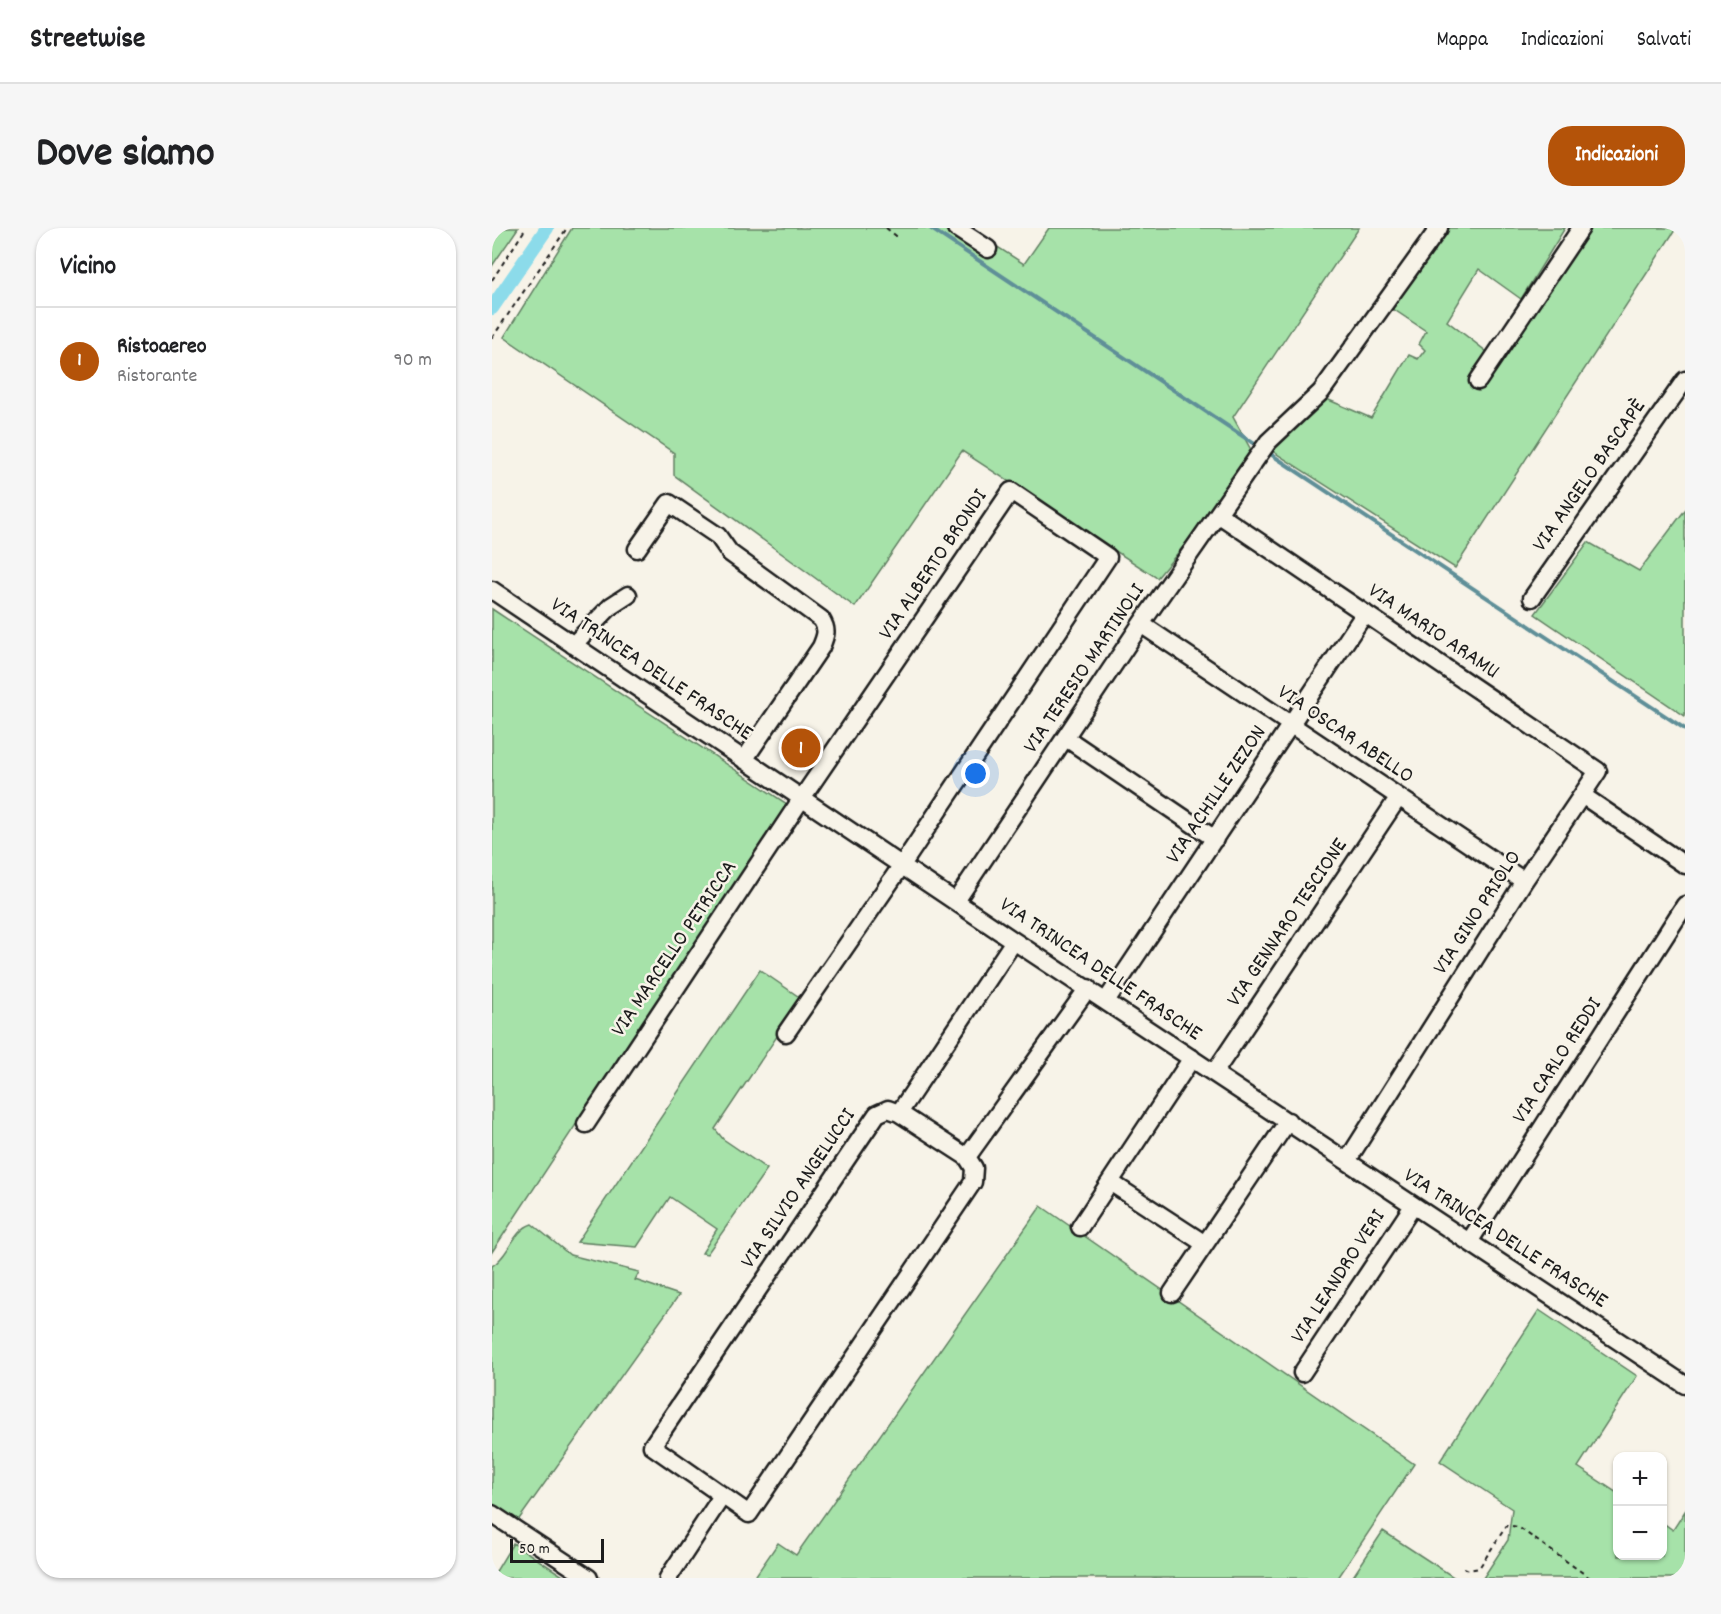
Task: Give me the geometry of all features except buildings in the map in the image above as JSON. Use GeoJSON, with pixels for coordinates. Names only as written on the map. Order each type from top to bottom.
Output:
{"type":"FeatureCollection","features":[{"type":"Feature","properties":{"kind":"street"},"geometry":{"type":"LineString","coordinates":[[956,228],[988,249]]}},
{"type":"Feature","properties":{"kind":"street","name":"VIA TERESIO MARTINOLI"},"geometry":{"type":"LineString","coordinates":[[956,901],[1141,624],[1268,442],[1321,392],[1439,228]]}},
{"type":"Feature","properties":{"kind":"street"},"geometry":{"type":"LineString","coordinates":[[1478,381],[1581,228]]}},
{"type":"Feature","properties":{"kind":"street","name":"VIA ANGELO BASCAPÈ"},"geometry":{"type":"LineString","coordinates":[[1532,598],[1685,380]]}},
{"type":"Feature","properties":{"kind":"street","name":"VIA ALBERTO BRONDI"},"geometry":{"type":"LineString","coordinates":[[802,798],[1011,491],[1108,557],[902,865]]}},
{"type":"Feature","properties":{"kind":"street"},"geometry":{"type":"LineString","coordinates":[[637,549],[669,503],[718,536],[730,553],[820,619],[826,627],[826,636],[821,647],[744,760]]}},
{"type":"Feature","properties":{"kind":"street","name":"VIA MARIO ARAMU"},"geometry":{"type":"LineString","coordinates":[[1218,514],[1598,771],[1582,795]]}},
{"type":"Feature","properties":{"kind":"street","name":"VIA TRINCEA DELLE FRASCHE"},"geometry":{"type":"LineString","coordinates":[[492,590],[1014,941],[1685,1386]]}},
{"type":"Feature","properties":{"kind":"street"},"geometry":{"type":"LineString","coordinates":[[573,645],[611,606],[628,595]]}},
{"type":"Feature","properties":{"kind":"street","name":"VIA ACHILLE ZEZON"},"geometry":{"type":"LineString","coordinates":[[1106,1000],[1365,613]]}},
{"type":"Feature","properties":{"kind":"street","name":"VIA OSCAR ABELLO"},"geometry":{"type":"LineString","coordinates":[[1141,624],[1524,881]]}},
{"type":"Feature","properties":{"kind":"street"},"geometry":{"type":"LineString","coordinates":[[1066,738],[1215,839]]}},
{"type":"Feature","properties":{"kind":"street"},"geometry":{"type":"LineString","coordinates":[[1582,795],[1685,865]]}},
{"type":"Feature","properties":{"kind":"street","name":"VIA GINO PRIOLO"},"geometry":{"type":"LineString","coordinates":[[1347,1161],[1524,881],[1582,795]]}},
{"type":"Feature","properties":{"kind":"street","name":"VIA MARCELLO PETRICCA"},"geometry":{"type":"LineString","coordinates":[[586,1124],[802,798]]}},
{"type":"Feature","properties":{"kind":"street","name":"VIA GENNARO TESCIONE"},"geometry":{"type":"LineString","coordinates":[[1214,1073],[1398,798]]}},
{"type":"Feature","properties":{"kind":"street"},"geometry":{"type":"LineString","coordinates":[[786,1033],[902,865]]}},
{"type":"Feature","properties":{"kind":"street","name":"VIA CARLO REDDI"},"geometry":{"type":"LineString","coordinates":[[1469,1242],[1685,905]]}},
{"type":"Feature","properties":{"kind":"street"},"geometry":{"type":"LineString","coordinates":[[1014,941],[899,1113],[967,1157],[1088,988]]}},
{"type":"Feature","properties":{"kind":"street"},"geometry":{"type":"LineString","coordinates":[[1080,1227],[1192,1058]]}},
{"type":"Feature","properties":{"kind":"street","name":"VIA SILVIO ANGELUCCI"},"geometry":{"type":"LineString","coordinates":[[899,1113],[888,1109],[877,1114],[652,1446],[749,1514],[973,1182],[974,1168],[967,1157]]}},
{"type":"Feature","properties":{"kind":"street"},"geometry":{"type":"LineString","coordinates":[[1172,1293],[1288,1121]]}},
{"type":"Feature","properties":{"kind":"street"},"geometry":{"type":"LineString","coordinates":[[1110,1182],[1205,1244]]}},
{"type":"Feature","properties":{"kind":"street","name":"VIA LEANDRO VERI"},"geometry":{"type":"LineString","coordinates":[[1302,1372],[1413,1206]]}},
{"type":"Feature","properties":{"kind":"street"},"geometry":{"type":"LineString","coordinates":[[668,1578],[722,1496]]}},
{"type":"Feature","properties":{"kind":"street"},"geometry":{"type":"LineString","coordinates":[[492,1514],[589,1578]]}},
{"type":"Feature","properties":{"kind":"path"},"geometry":{"type":"LineString","coordinates":[[492,280],[526,228]]}},
{"type":"Feature","properties":{"kind":"path"},"geometry":{"type":"LineString","coordinates":[[492,338],[567,228]]}},
{"type":"Feature","properties":{"kind":"path"},"geometry":{"type":"LineString","coordinates":[[886,228],[900,239]]}},
{"type":"Feature","properties":{"kind":"path"},"geometry":{"type":"LineString","coordinates":[[1464,1568],[1469,1570],[1479,1568],[1506,1525],[1518,1527],[1590,1578]]}},
{"type":"Feature","properties":{"kind":"green space"},"geometry":{"type":"Polygon","coordinates":[[[492,228],[518,228],[492,266],[492,228]]]}},
{"type":"Feature","properties":{"kind":"green space"},"geometry":{"type":"Polygon","coordinates":[[[572,228],[968,228],[1024,264],[1049,228],[1359,228],[1233,417],[1256,459],[1157,578],[962,451],[855,607],[674,475],[674,453],[504,337],[572,228]]]}},
{"type":"Feature","properties":{"kind":"green space"},"geometry":{"type":"Polygon","coordinates":[[[1443,228],[1565,228],[1521,299],[1479,269],[1447,321],[1487,352],[1472,372],[1488,381],[1591,228],[1673,228],[1675,230],[1455,568],[1269,449],[1324,398],[1371,418],[1409,355],[1418,359],[1425,350],[1419,344],[1426,331],[1387,305],[1443,228]]]}},
{"type":"Feature","properties":{"kind":"green space"},"geometry":{"type":"Polygon","coordinates":[[[1685,510],[1685,716],[1535,614],[1588,542],[1639,571],[1685,510]]]}},
{"type":"Feature","properties":{"kind":"green space"},"geometry":{"type":"Polygon","coordinates":[[[492,609],[787,804],[492,1252],[492,609]]]}},
{"type":"Feature","properties":{"kind":"green space"},"geometry":{"type":"Polygon","coordinates":[[[760,970],[802,999],[715,1129],[723,1139],[767,1169],[707,1254],[702,1253],[717,1229],[670,1197],[637,1247],[577,1242],[760,970]]]}},
{"type":"Feature","properties":{"kind":"green space"},"geometry":{"type":"Polygon","coordinates":[[[1041,1206],[1414,1464],[1338,1578],[754,1578],[778,1543],[796,1555],[1041,1206]]]}},
{"type":"Feature","properties":{"kind":"green space"},"geometry":{"type":"Polygon","coordinates":[[[532,1224],[570,1255],[639,1272],[635,1280],[679,1295],[517,1522],[492,1505],[492,1266],[503,1256],[515,1237],[532,1224]]]}},
{"type":"Feature","properties":{"kind":"green space"},"geometry":{"type":"Polygon","coordinates":[[[1539,1310],[1637,1376],[1578,1467],[1613,1490],[1613,1560],[1667,1560],[1667,1526],[1673,1530],[1685,1511],[1685,1578],[1483,1578],[1508,1540],[1512,1509],[1440,1461],[1539,1310]]]}},
{"type":"Feature","properties":{"kind":"green space"},"geometry":{"type":"Polygon","coordinates":[[[1383,1531],[1455,1578],[1352,1578],[1383,1531]]]}},
{"type":"Feature","properties":{"kind":"green space"},"geometry":{"type":"Polygon","coordinates":[[[513,1543],[566,1578],[492,1578],[513,1543]]]}},
{"type":"Feature","properties":{"kind":"waterway"},"geometry":{"type":"LineString","coordinates":[[492,308],[547,228]]}},
{"type":"Feature","properties":{"kind":"waterway"},"geometry":{"type":"LineString","coordinates":[[930,228],[1259,447]]}},
{"type":"Feature","properties":{"kind":"waterway"},"geometry":{"type":"LineString","coordinates":[[1266,451],[1685,729]]}},
{"type":"Feature","properties":{"kind":"place","name":"Ristoaereo"},"geometry":{"type":"Point","coordinates":[801,748]}}]}
